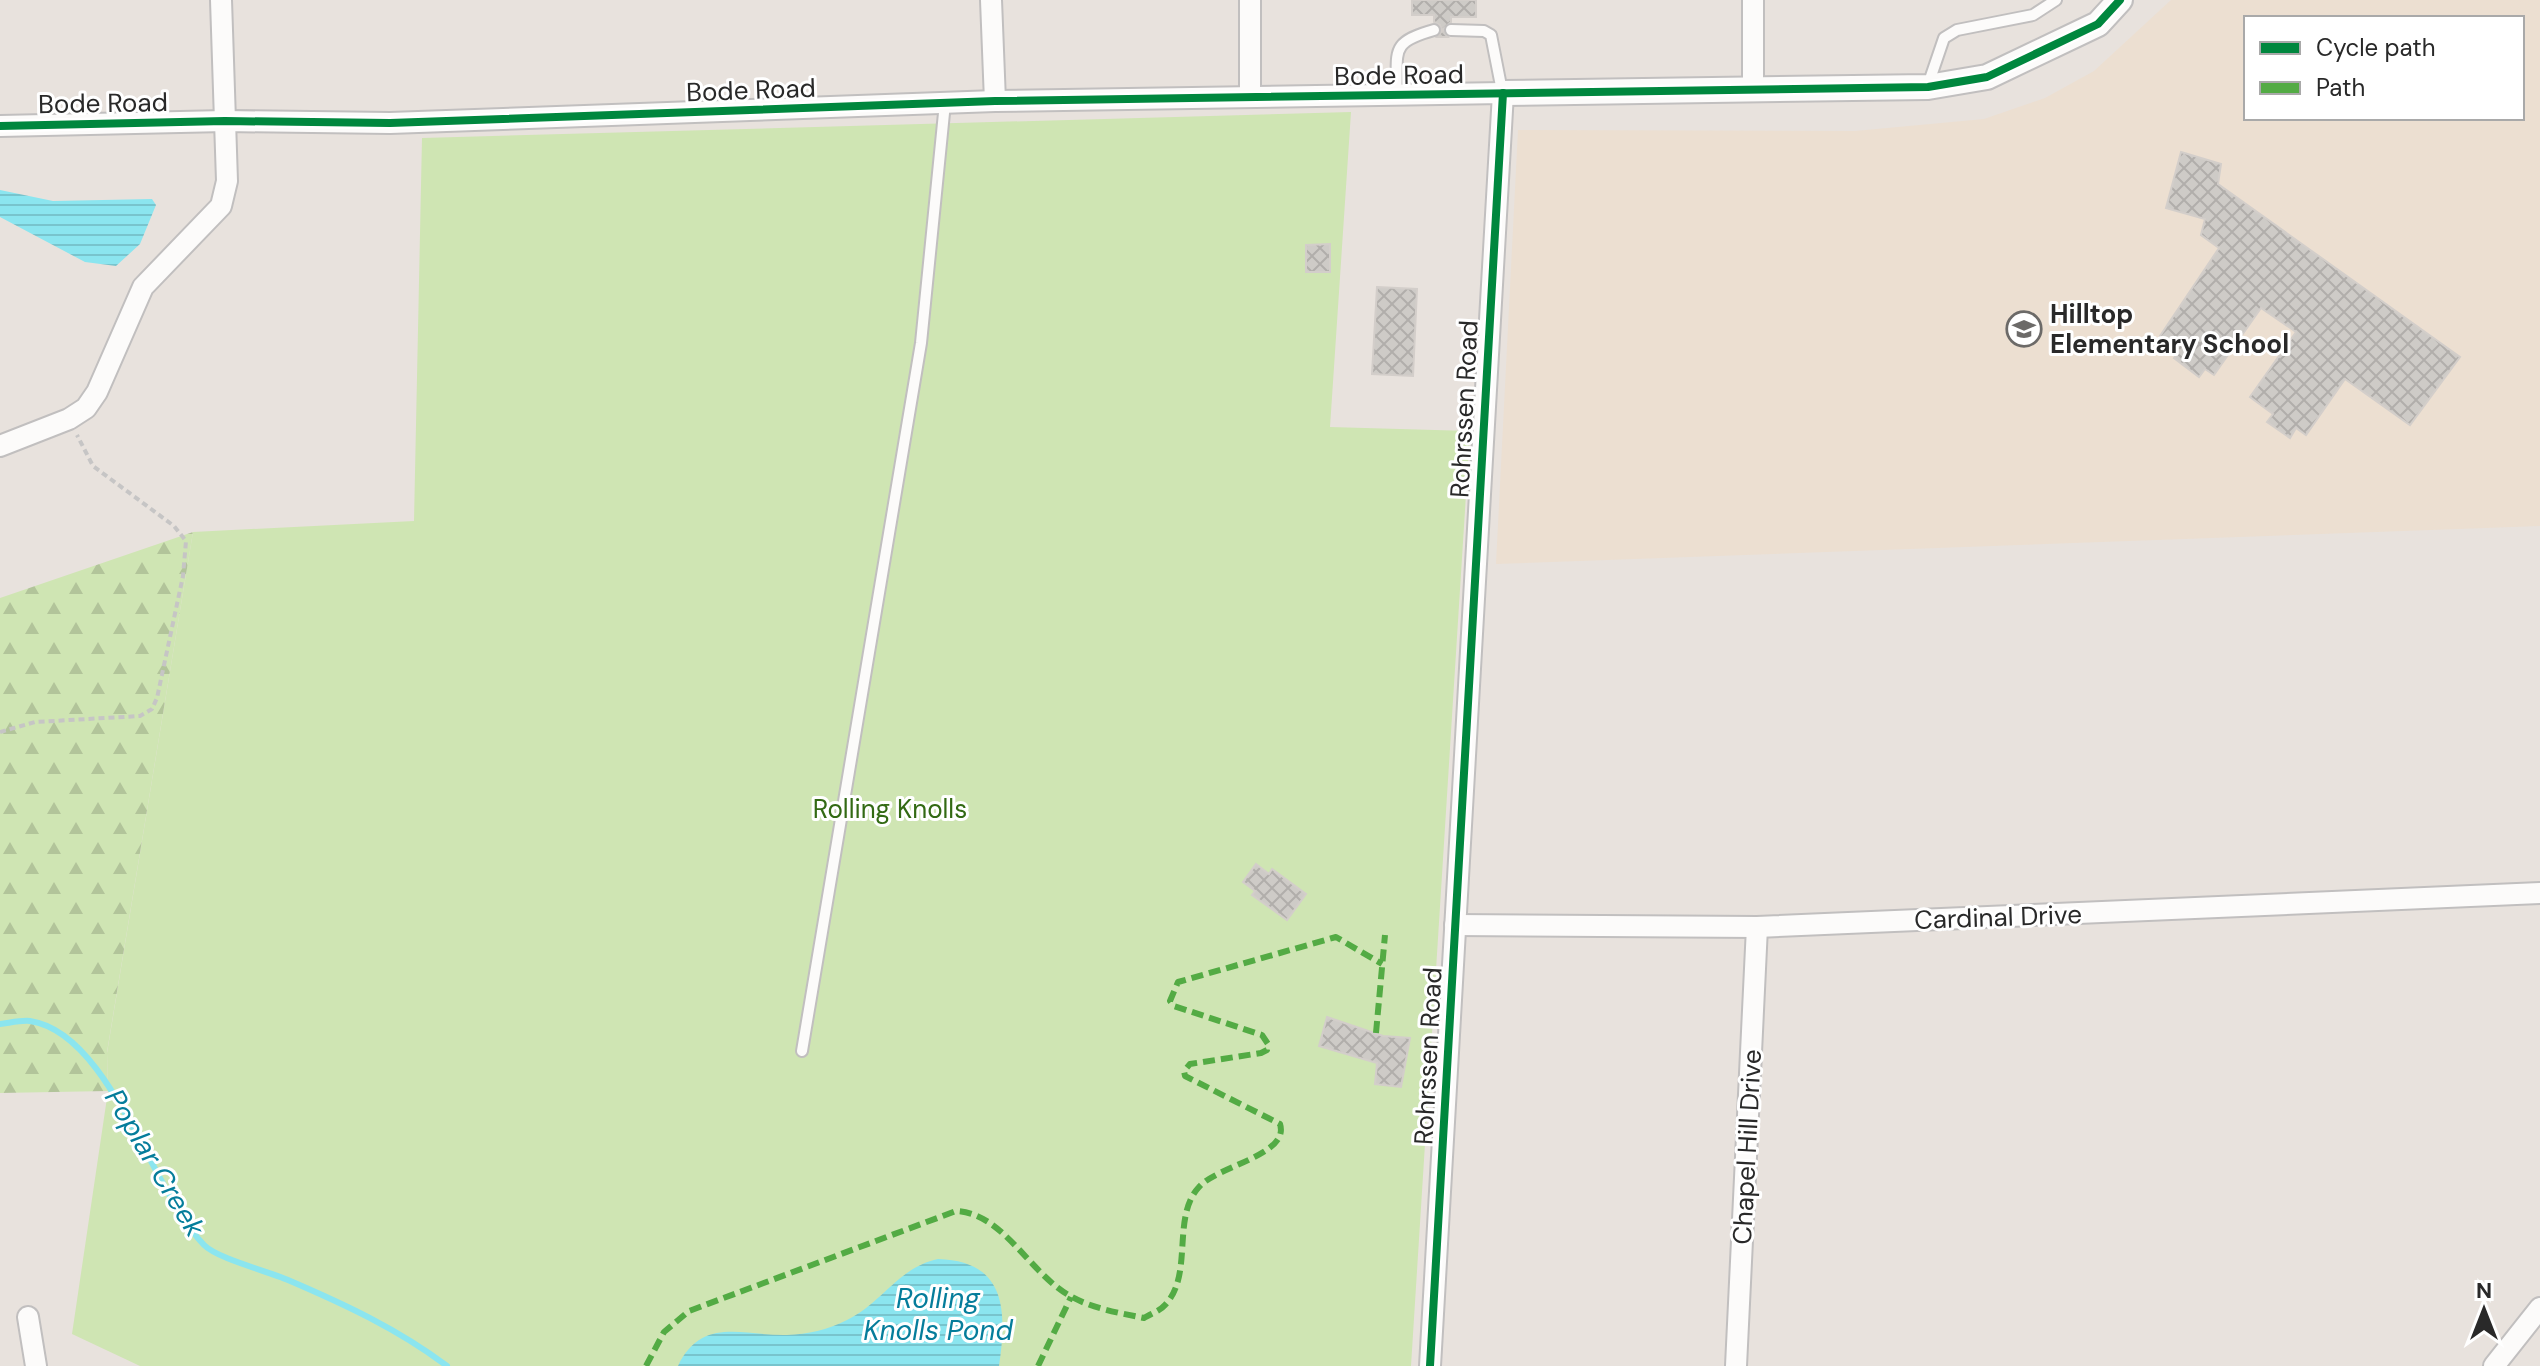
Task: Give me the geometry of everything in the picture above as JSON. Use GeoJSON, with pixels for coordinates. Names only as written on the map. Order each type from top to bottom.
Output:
{"type":"FeatureCollection","features":[{"type":"Feature","properties":{"kind":"street"},"geometry":{"type":"LineString","coordinates":[[0,446],[69,419],[86,408],[97,392],[143,287],[221,206],[227,181],[221,0]]}},
{"type":"Feature","properties":{"kind":"street"},"geometry":{"type":"LineString","coordinates":[[991,0],[995,101]]}},
{"type":"Feature","properties":{"kind":"street"},"geometry":{"type":"LineString","coordinates":[[1250,0],[1250,96]]}},
{"type":"Feature","properties":{"kind":"street"},"geometry":{"type":"LineString","coordinates":[[1753,0],[1753,89]]}},
{"type":"Feature","properties":{"kind":"street"},"geometry":{"type":"LineString","coordinates":[[1503,93],[1928,87],[1987,77],[2098,24],[2120,0]]}},
{"type":"Feature","properties":{"kind":"street","name":"Bode Road"},"geometry":{"type":"LineString","coordinates":[[0,126],[225,121],[390,123],[995,101],[1503,93]]}},
{"type":"Feature","properties":{"kind":"street","name":"Rohrssen Road"},"geometry":{"type":"LineString","coordinates":[[1430,1366],[1503,93]]}},
{"type":"Feature","properties":{"kind":"street","name":"Cardinal Drive"},"geometry":{"type":"LineString","coordinates":[[1455,925],[1757,927],[2540,893]]}},
{"type":"Feature","properties":{"kind":"street","name":"Chapel Hill Drive"},"geometry":{"type":"LineString","coordinates":[[1736,1366],[1757,927]]}},
{"type":"Feature","properties":{"kind":"street"},"geometry":{"type":"LineString","coordinates":[[2494,1366],[2540,1308]]}},
{"type":"Feature","properties":{"kind":"street"},"geometry":{"type":"LineString","coordinates":[[28,1317],[36,1366]]}},
{"type":"Feature","properties":{"kind":"lane"},"geometry":{"type":"LineString","coordinates":[[1928,87],[1944,38],[1957,30],[2033,15],[2056,0]]}},
{"type":"Feature","properties":{"kind":"lane"},"geometry":{"type":"LineString","coordinates":[[1396,96],[1400,46],[1406,38],[1434,30]]}},
{"type":"Feature","properties":{"kind":"lane"},"geometry":{"type":"LineString","coordinates":[[1451,30],[1484,31],[1491,35],[1503,93]]}},
{"type":"Feature","properties":{"kind":"lane"},"geometry":{"type":"LineString","coordinates":[[802,1051],[921,343],[945,103]]}},
{"type":"Feature","properties":{"kind":"path"},"geometry":{"type":"LineString","coordinates":[[0,732],[35,722],[140,716],[152,709],[157,698],[183,576],[186,541],[174,526],[93,466],[69,419]]}},
{"type":"Feature","properties":{"kind":"shaded area","name":"Hilltop Elementary School"},"geometry":{"type":"Polygon","coordinates":[[[2171,0],[2540,0],[2540,526],[1496,564],[1518,130],[1855,131],[1984,119],[2045,98],[2094,71],[2171,0]]]}},
{"type":"Feature","properties":{"kind":"green space","name":"Rolling Knolls"},"geometry":{"type":"Polygon","coordinates":[[[1351,112],[1330,427],[1470,431],[1411,1366],[140,1366],[72,1334],[108,1091],[107,1053],[193,532],[414,521],[422,138],[1351,112]]]}},
{"type":"Feature","properties":{"kind":"green space"},"geometry":{"type":"Polygon","coordinates":[[[193,532],[107,1052],[108,1091],[0,1093],[0,598],[193,532]]]}},
{"type":"Feature","properties":{"kind":"water"},"geometry":{"type":"Polygon","coordinates":[[[0,190],[53,201],[152,199],[156,205],[140,244],[116,266],[85,262],[0,217],[0,190]]]}},
{"type":"Feature","properties":{"kind":"water","name":"Rolling Knolls Pond"},"geometry":{"type":"Polygon","coordinates":[[[938,1259],[961,1262],[978,1269],[990,1279],[997,1293],[1003,1327],[999,1366],[678,1366],[688,1350],[711,1334],[795,1334],[840,1323],[859,1313],[901,1277],[924,1263],[938,1259]]]}},
{"type":"Feature","properties":{"kind":"building"},"geometry":{"type":"Polygon","coordinates":[[[1412,0],[1476,0],[1476,17],[1451,17],[1451,22],[1443,29],[1448,37],[1437,37],[1442,31],[1440,25],[1434,22],[1434,15],[1412,15],[1412,0]]]}},
{"type":"Feature","properties":{"kind":"building","name":"Hilltop Elementary School"},"geometry":{"type":"Polygon","coordinates":[[[2181,152],[2221,164],[2218,184],[2460,357],[2410,425],[2345,379],[2306,435],[2296,428],[2290,438],[2267,422],[2273,414],[2250,397],[2296,332],[2261,308],[2214,375],[2205,369],[2199,377],[2174,358],[2180,351],[2160,336],[2219,248],[2201,235],[2205,219],[2166,208],[2181,152]]]}},
{"type":"Feature","properties":{"kind":"building"},"geometry":{"type":"Polygon","coordinates":[[[1330,244],[1330,272],[1306,272],[1306,245],[1330,244]]]}},
{"type":"Feature","properties":{"kind":"building"},"geometry":{"type":"Polygon","coordinates":[[[1377,287],[1417,289],[1413,376],[1372,374],[1377,287]]]}},
{"type":"Feature","properties":{"kind":"building"},"geometry":{"type":"Polygon","coordinates":[[[1256,864],[1269,874],[1272,869],[1306,894],[1287,920],[1252,895],[1255,891],[1243,882],[1256,864]]]}},
{"type":"Feature","properties":{"kind":"building"},"geometry":{"type":"Polygon","coordinates":[[[1327,1017],[1383,1036],[1410,1038],[1401,1087],[1375,1084],[1377,1063],[1319,1046],[1327,1017]]]}},
{"type":"Feature","properties":{"kind":"waterway","name":"Poplar Creek"},"geometry":{"type":"LineString","coordinates":[[0,1024],[30,1021],[58,1032],[83,1053],[106,1083],[185,1220],[204,1245],[220,1255],[288,1280],[350,1308],[409,1340],[447,1366]]}},
{"type":"Feature","properties":{"kind":"marked path"},"geometry":{"type":"LineString","coordinates":[[1376,1033],[1385,935]]}},
{"type":"Feature","properties":{"kind":"marked path"},"geometry":{"type":"LineString","coordinates":[[646,1366],[664,1332],[689,1311],[956,1211],[973,1214],[988,1222],[1003,1233],[1043,1275],[1080,1301],[1144,1318],[1158,1311],[1174,1293],[1179,1278],[1186,1214],[1199,1187],[1264,1152],[1280,1135],[1280,1124],[1185,1076],[1184,1071],[1190,1064],[1261,1053],[1267,1050],[1268,1044],[1262,1035],[1174,1006],[1170,1001],[1178,982],[1336,937],[1382,964]]}},
{"type":"Feature","properties":{"kind":"marked path"},"geometry":{"type":"LineString","coordinates":[[1038,1366],[1071,1297]]}},
{"type":"Feature","properties":{"kind":"cycle path"},"geometry":{"type":"LineString","coordinates":[[0,126],[225,121],[390,123],[995,101],[1928,87],[1987,77],[2098,24],[2120,0]]}},
{"type":"Feature","properties":{"kind":"cycle path"},"geometry":{"type":"LineString","coordinates":[[1430,1366],[1503,93]]}},
{"type":"Feature","properties":{"kind":"place","name":"Hilltop Elementary School"},"geometry":{"type":"Point","coordinates":[2024,329]}}]}
